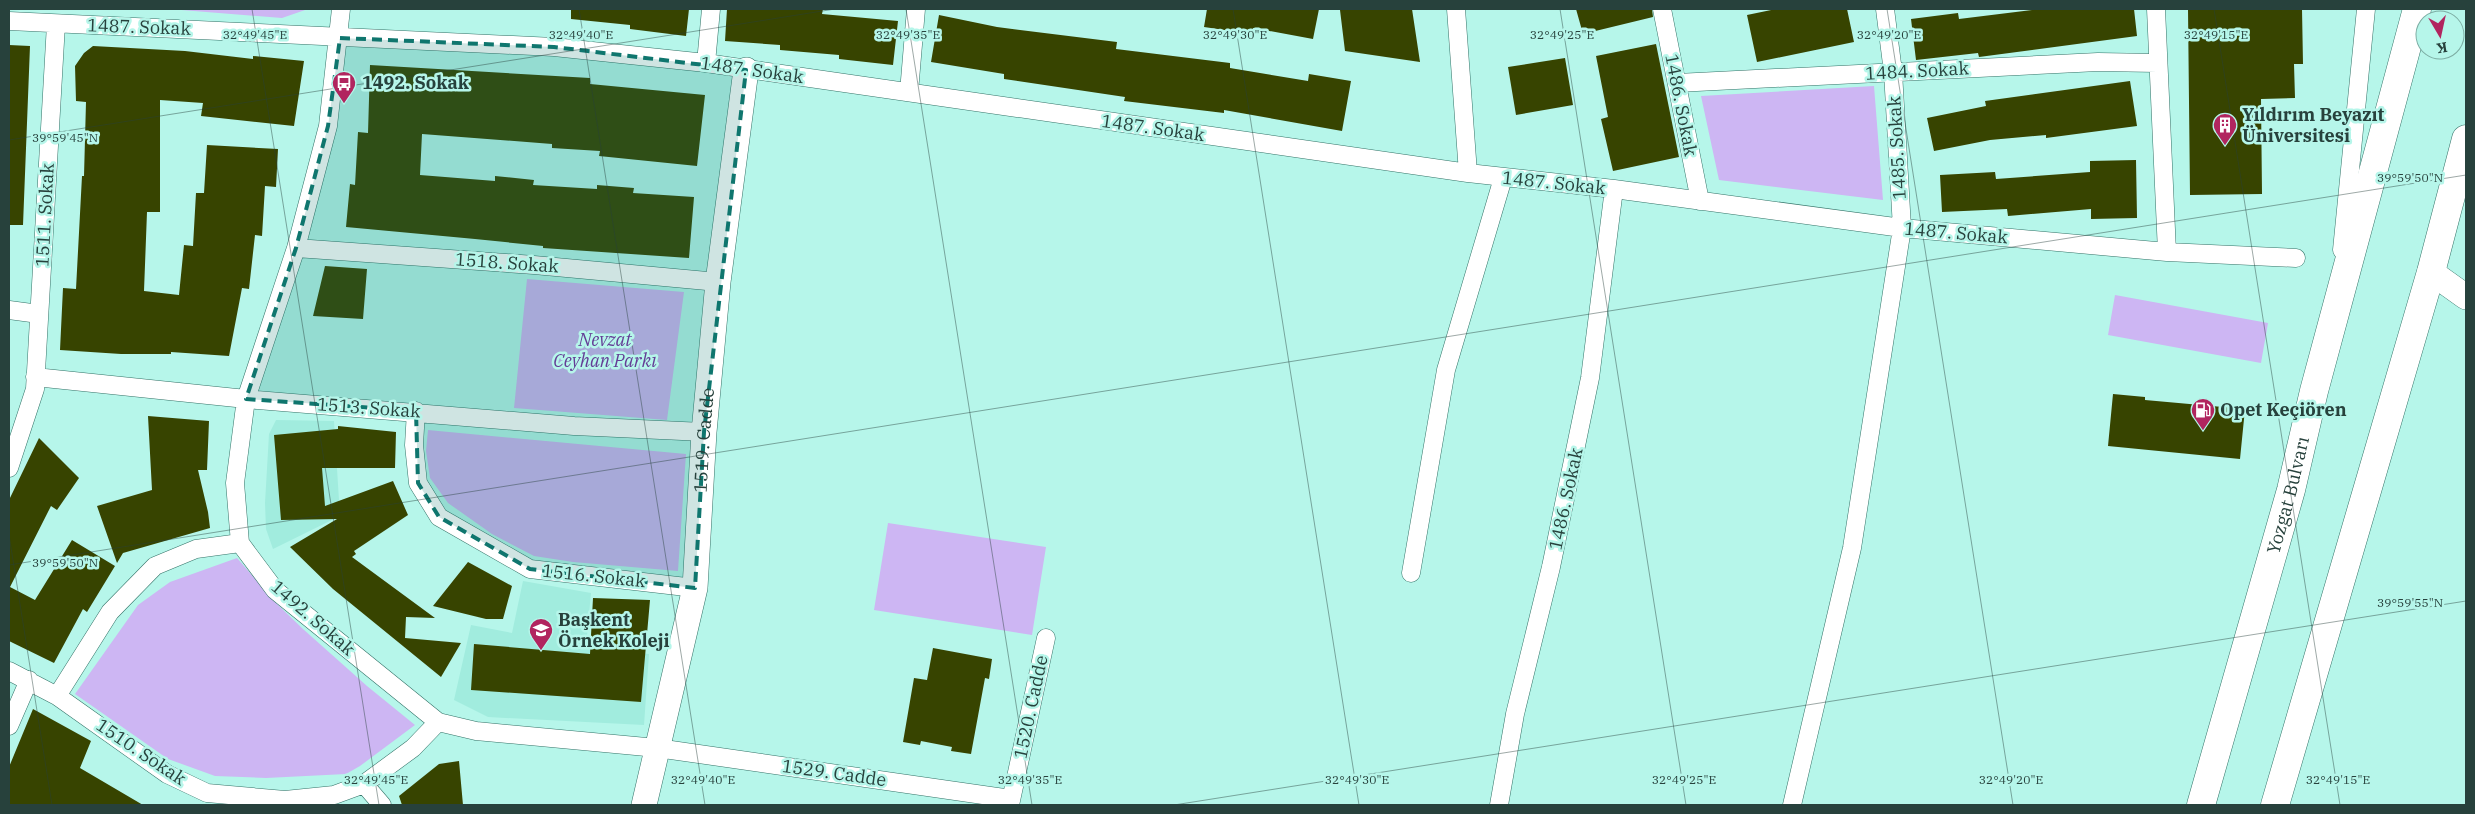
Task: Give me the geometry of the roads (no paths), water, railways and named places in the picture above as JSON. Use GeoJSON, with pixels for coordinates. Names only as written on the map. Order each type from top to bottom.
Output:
{"type":"FeatureCollection","features":[{"type":"Feature","properties":{"kind":"main road","name":"Yozgat Bulvarı"},"geometry":{"type":"LineString","coordinates":[[2201,805],[2291,490],[2314,391],[2335,322],[2418,9]]}},
{"type":"Feature","properties":{"kind":"main road"},"geometry":{"type":"LineString","coordinates":[[2275,805],[2431,272],[2466,140]]}},
{"type":"Feature","properties":{"kind":"street"},"geometry":{"type":"LineString","coordinates":[[57,696],[110,612],[155,566],[196,549],[240,543],[235,483],[246,398],[296,248],[328,126],[340,38],[341,9]]}},
{"type":"Feature","properties":{"kind":"street"},"geometry":{"type":"LineString","coordinates":[[706,63],[711,9]]}},
{"type":"Feature","properties":{"kind":"street"},"geometry":{"type":"LineString","coordinates":[[909,92],[916,9]]}},
{"type":"Feature","properties":{"kind":"street"},"geometry":{"type":"LineString","coordinates":[[1456,9],[1468,174]]}},
{"type":"Feature","properties":{"kind":"street","name":"1486. Sokak"},"geometry":{"type":"LineString","coordinates":[[1662,9],[1700,201]]}},
{"type":"Feature","properties":{"kind":"street","name":"1485. Sokak"},"geometry":{"type":"LineString","coordinates":[[1792,805],[1852,548],[1902,228],[1893,72],[1885,9]]}},
{"type":"Feature","properties":{"kind":"street"},"geometry":{"type":"LineString","coordinates":[[2156,9],[2167,252]]}},
{"type":"Feature","properties":{"kind":"street"},"geometry":{"type":"LineString","coordinates":[[2335,322],[2366,9]]}},
{"type":"Feature","properties":{"kind":"street","name":"1487. Sokak"},"geometry":{"type":"LineString","coordinates":[[18,17],[56,24],[554,47],[706,63],[1468,174],[1614,189],[1902,228],[2167,252],[2296,258]]}},
{"type":"Feature","properties":{"kind":"street","name":"1511. Sokak"},"geometry":{"type":"LineString","coordinates":[[9,468],[34,389],[56,24]]}},
{"type":"Feature","properties":{"kind":"street","name":"1484. Sokak"},"geometry":{"type":"LineString","coordinates":[[1677,83],[2098,62],[2157,63]]}},
{"type":"Feature","properties":{"kind":"street","name":"1519. Cadde"},"geometry":{"type":"LineString","coordinates":[[644,805],[694,588],[704,432],[718,282],[746,70]]}},
{"type":"Feature","properties":{"kind":"street"},"geometry":{"type":"LineString","coordinates":[[1411,573],[1446,370],[1503,178]]}},
{"type":"Feature","properties":{"kind":"street","name":"1486. Sokak"},"geometry":{"type":"LineString","coordinates":[[1499,805],[1515,714],[1551,567],[1590,378],[1614,189]]}},
{"type":"Feature","properties":{"kind":"street","name":"1518. Sokak"},"geometry":{"type":"LineString","coordinates":[[296,248],[534,265],[718,282]]}},
{"type":"Feature","properties":{"kind":"street"},"geometry":{"type":"LineString","coordinates":[[2431,272],[2466,297]]}},
{"type":"Feature","properties":{"kind":"street"},"geometry":{"type":"LineString","coordinates":[[9,310],[39,314]]}},
{"type":"Feature","properties":{"kind":"street","name":"1513. Sokak"},"geometry":{"type":"LineString","coordinates":[[35,377],[246,398],[416,411],[574,426],[704,432]]}},
{"type":"Feature","properties":{"kind":"street","name":"1516. Sokak"},"geometry":{"type":"LineString","coordinates":[[416,411],[414,445],[418,483],[439,517],[530,569],[694,588]]}},
{"type":"Feature","properties":{"kind":"street","name":"1492. Sokak"},"geometry":{"type":"LineString","coordinates":[[240,543],[275,590],[438,722],[476,731],[657,748]]}},
{"type":"Feature","properties":{"kind":"street","name":"1520. Cadde"},"geometry":{"type":"LineString","coordinates":[[1010,802],[1046,638]]}},
{"type":"Feature","properties":{"kind":"street","name":"1510. Sokak"},"geometry":{"type":"LineString","coordinates":[[9,671],[57,696],[167,774],[207,793],[285,800],[334,795],[364,784],[414,748],[438,722]]}},
{"type":"Feature","properties":{"kind":"street"},"geometry":{"type":"LineString","coordinates":[[9,726],[28,680]]}},
{"type":"Feature","properties":{"kind":"street","name":"1529. Cadde"},"geometry":{"type":"LineString","coordinates":[[657,748],[1010,802]]}},
{"type":"Feature","properties":{"kind":"street"},"geometry":{"type":"LineString","coordinates":[[364,784],[382,805]]}},
{"type":"Feature","properties":{"kind":"place","name":"1492. Sokak"},"geometry":{"type":"Point","coordinates":[344,104]}},
{"type":"Feature","properties":{"kind":"place","name":"Yıldırım Beyazıt Üniversitesi"},"geometry":{"type":"Point","coordinates":[2225,146]}},
{"type":"Feature","properties":{"kind":"place","name":"Opet Keçiören"},"geometry":{"type":"Point","coordinates":[2203,431]}},
{"type":"Feature","properties":{"kind":"place","name":"Başkent Örnek Koleji"},"geometry":{"type":"Point","coordinates":[541,651]}},
{"type":"Feature","properties":{"kind":"park label","name":"Nevzat Ceyhan Parkı"},"geometry":{"type":"Point","coordinates":[605,350]}}]}
